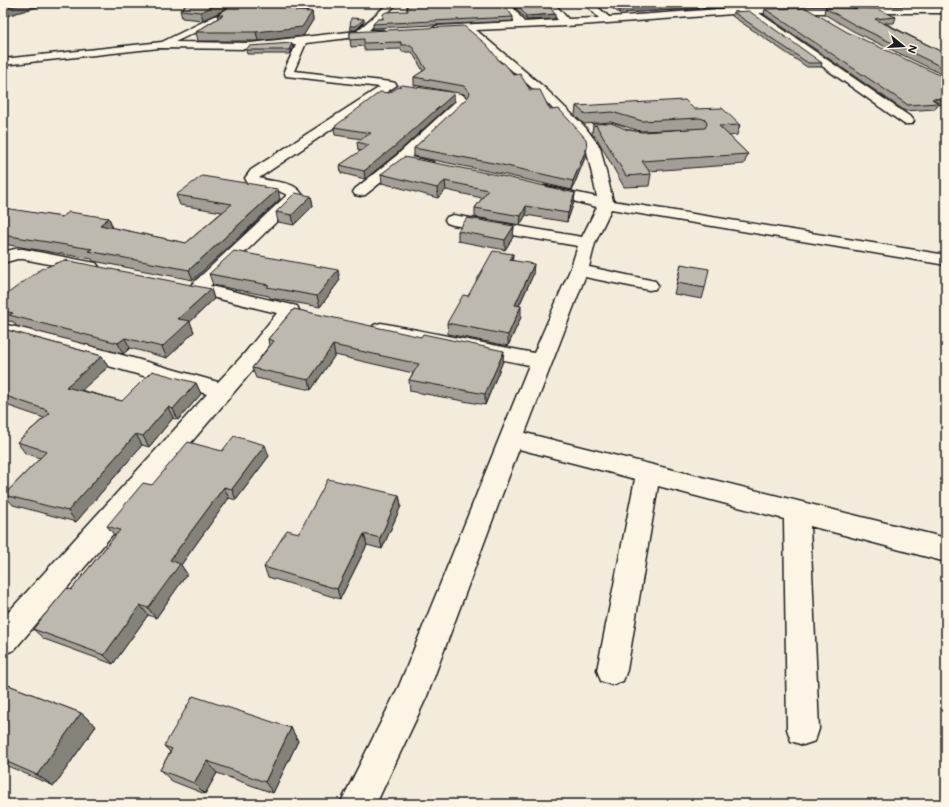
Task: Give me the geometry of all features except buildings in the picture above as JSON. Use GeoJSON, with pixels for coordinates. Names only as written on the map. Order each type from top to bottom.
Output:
{"type":"FeatureCollection","features":[{"type":"Feature","properties":{"kind":"street"},"geometry":{"type":"LineString","coordinates":[[159,46],[224,14],[242,3]]}},
{"type":"Feature","properties":{"kind":"street"},"geometry":{"type":"LineString","coordinates":[[360,33],[394,3]]}},
{"type":"Feature","properties":{"kind":"street"},"geometry":{"type":"LineString","coordinates":[[506,3],[522,25]]}},
{"type":"Feature","properties":{"kind":"street"},"geometry":{"type":"LineString","coordinates":[[549,3],[566,23]]}},
{"type":"Feature","properties":{"kind":"street"},"geometry":{"type":"LineString","coordinates":[[588,3],[607,20]]}},
{"type":"Feature","properties":{"kind":"street"},"geometry":{"type":"LineString","coordinates":[[914,3],[931,10]]}},
{"type":"Feature","properties":{"kind":"street"},"geometry":{"type":"LineString","coordinates":[[661,6],[676,15]]}},
{"type":"Feature","properties":{"kind":"street"},"geometry":{"type":"LineString","coordinates":[[428,29],[566,23],[676,15],[751,7],[946,10]]}},
{"type":"Feature","properties":{"kind":"street"},"geometry":{"type":"LineString","coordinates":[[751,7],[908,121]]}},
{"type":"Feature","properties":{"kind":"street"},"geometry":{"type":"LineString","coordinates":[[806,8],[825,20]]}},
{"type":"Feature","properties":{"kind":"street"},"geometry":{"type":"LineString","coordinates":[[358,804],[412,696],[540,361],[579,270],[587,243],[606,204],[588,129],[468,28]]}},
{"type":"Feature","properties":{"kind":"street"},"geometry":{"type":"LineString","coordinates":[[3,62],[159,46],[251,46],[360,33],[391,32]]}},
{"type":"Feature","properties":{"kind":"street"},"geometry":{"type":"LineString","coordinates":[[302,41],[289,71],[290,74],[391,85],[454,95],[460,97],[463,101],[401,159],[360,192]]}},
{"type":"Feature","properties":{"kind":"street"},"geometry":{"type":"LineString","coordinates":[[3,640],[251,359],[280,321],[298,312],[190,286],[295,194],[293,191],[285,188],[257,183],[253,181],[252,178],[256,173],[391,85]]}},
{"type":"Feature","properties":{"kind":"street"},"geometry":{"type":"LineString","coordinates":[[401,159],[445,168]]}},
{"type":"Feature","properties":{"kind":"street"},"geometry":{"type":"LineString","coordinates":[[533,187],[606,204],[946,260]]}},
{"type":"Feature","properties":{"kind":"street"},"geometry":{"type":"LineString","coordinates":[[453,220],[587,243]]}},
{"type":"Feature","properties":{"kind":"street"},"geometry":{"type":"LineString","coordinates":[[3,258],[15,254],[23,254],[106,270]]}},
{"type":"Feature","properties":{"kind":"street"},"geometry":{"type":"LineString","coordinates":[[579,270],[649,285]]}},
{"type":"Feature","properties":{"kind":"street"},"geometry":{"type":"LineString","coordinates":[[360,325],[540,361]]}},
{"type":"Feature","properties":{"kind":"street"},"geometry":{"type":"LineString","coordinates":[[3,330],[51,342],[222,391]]}},
{"type":"Feature","properties":{"kind":"street"},"geometry":{"type":"LineString","coordinates":[[510,438],[946,550]]}},
{"type":"Feature","properties":{"kind":"street"},"geometry":{"type":"LineString","coordinates":[[612,670],[648,473]]}},
{"type":"Feature","properties":{"kind":"street"},"geometry":{"type":"LineString","coordinates":[[796,511],[804,729]]}}]}
